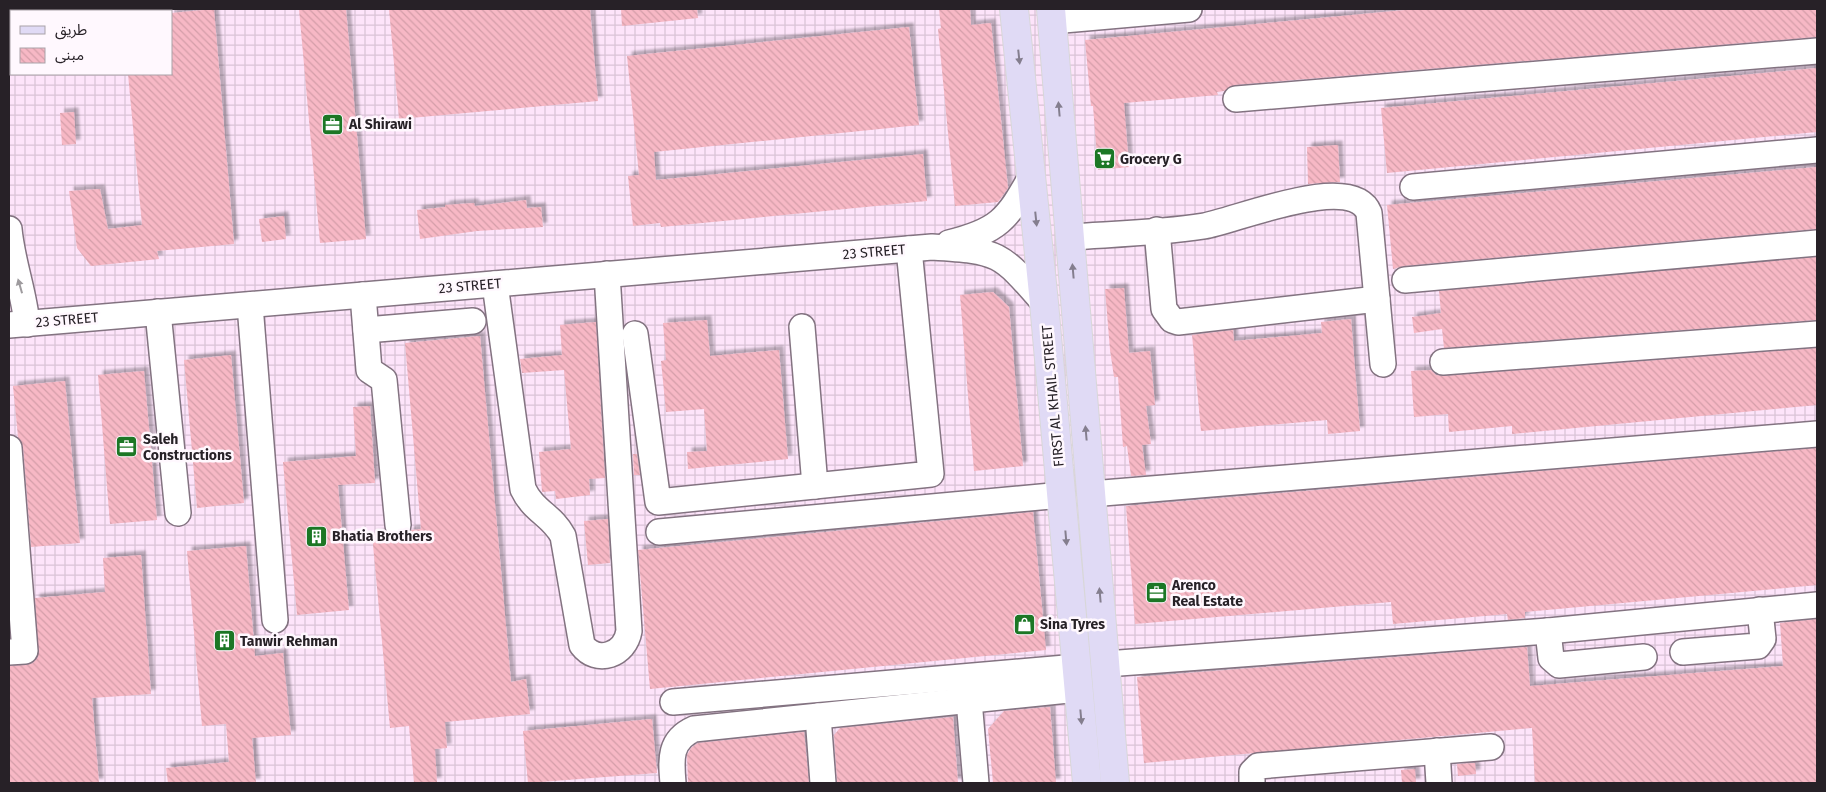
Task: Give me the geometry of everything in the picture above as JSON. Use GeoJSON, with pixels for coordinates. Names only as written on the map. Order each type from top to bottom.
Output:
{"type":"FeatureCollection","features":[{"type":"Feature","properties":{"kind":"main road","name":"FIRST AL KHAIL STREET"},"geometry":{"type":"LineString","coordinates":[[1014,9],[1044,303],[1087,783]]}},
{"type":"Feature","properties":{"kind":"main road"},"geometry":{"type":"LineString","coordinates":[[1051,15],[1115,783]]}},
{"type":"Feature","properties":{"kind":"street"},"geometry":{"type":"LineString","coordinates":[[1051,15],[1189,9]]}},
{"type":"Feature","properties":{"kind":"street"},"geometry":{"type":"LineString","coordinates":[[1236,99],[1817,50]]}},
{"type":"Feature","properties":{"kind":"street"},"geometry":{"type":"LineString","coordinates":[[1413,186],[1817,150]]}},
{"type":"Feature","properties":{"kind":"street","name":"23 STREET"},"geometry":{"type":"LineString","coordinates":[[18,324],[921,248],[970,238],[990,229],[1015,207],[1031,177]]}},
{"type":"Feature","properties":{"kind":"street"},"geometry":{"type":"LineString","coordinates":[[1070,237],[1219,223],[1292,201],[1332,198],[1356,200],[1365,205],[1369,213],[1383,364]]}},
{"type":"Feature","properties":{"kind":"street"},"geometry":{"type":"LineString","coordinates":[[1157,230],[1164,309],[1172,320],[1178,322],[1377,298]]}},
{"type":"Feature","properties":{"kind":"street"},"geometry":{"type":"LineString","coordinates":[[1405,280],[1817,243]]}},
{"type":"Feature","properties":{"kind":"street"},"geometry":{"type":"LineString","coordinates":[[9,246],[24,299],[18,324]]}},
{"type":"Feature","properties":{"kind":"street","name":"23 STREET"},"geometry":{"type":"LineString","coordinates":[[921,248],[973,250],[995,255],[1014,268],[1044,303]]}},
{"type":"Feature","properties":{"kind":"street"},"geometry":{"type":"LineString","coordinates":[[635,334],[658,502],[931,474],[921,248]]}},
{"type":"Feature","properties":{"kind":"street"},"geometry":{"type":"LineString","coordinates":[[495,284],[523,489],[534,507],[554,522],[563,536],[580,639],[586,649],[601,656],[618,652],[626,643],[629,632],[607,274]]}},
{"type":"Feature","properties":{"kind":"street"},"geometry":{"type":"LineString","coordinates":[[363,295],[369,370],[384,380],[398,525]]}},
{"type":"Feature","properties":{"kind":"street"},"geometry":{"type":"LineString","coordinates":[[250,305],[275,620]]}},
{"type":"Feature","properties":{"kind":"street"},"geometry":{"type":"LineString","coordinates":[[158,312],[178,513]]}},
{"type":"Feature","properties":{"kind":"street"},"geometry":{"type":"LineString","coordinates":[[366,330],[473,321]]}},
{"type":"Feature","properties":{"kind":"street"},"geometry":{"type":"LineString","coordinates":[[802,327],[815,486]]}},
{"type":"Feature","properties":{"kind":"street"},"geometry":{"type":"LineString","coordinates":[[1443,362],[1817,334]]}},
{"type":"Feature","properties":{"kind":"street"},"geometry":{"type":"LineString","coordinates":[[1477,445],[1817,417]]}},
{"type":"Feature","properties":{"kind":"street"},"geometry":{"type":"LineString","coordinates":[[1092,494],[1817,434]]}},
{"type":"Feature","properties":{"kind":"street"},"geometry":{"type":"LineString","coordinates":[[9,448],[25,651],[9,652]]}},
{"type":"Feature","properties":{"kind":"street"},"geometry":{"type":"LineString","coordinates":[[659,532],[1062,495]]}},
{"type":"Feature","properties":{"kind":"street"},"geometry":{"type":"LineString","coordinates":[[1106,664],[1548,631],[1817,605]]}},
{"type":"Feature","properties":{"kind":"street"},"geometry":{"type":"LineString","coordinates":[[1683,652],[1758,646],[1763,639],[1760,610]]}},
{"type":"Feature","properties":{"kind":"street"},"geometry":{"type":"LineString","coordinates":[[1548,631],[1551,658],[1559,665],[1644,657]]}},
{"type":"Feature","properties":{"kind":"street"},"geometry":{"type":"LineString","coordinates":[[673,783],[672,752],[675,744],[686,732],[702,728],[969,700],[1078,678]]}},
{"type":"Feature","properties":{"kind":"street"},"geometry":{"type":"LineString","coordinates":[[673,702],[1078,678]]}},
{"type":"Feature","properties":{"kind":"street"},"geometry":{"type":"LineString","coordinates":[[969,700],[976,783]]}},
{"type":"Feature","properties":{"kind":"street"},"geometry":{"type":"LineString","coordinates":[[818,716],[823,783]]}},
{"type":"Feature","properties":{"kind":"street"},"geometry":{"type":"LineString","coordinates":[[1252,783],[1252,772],[1258,766],[1491,747]]}},
{"type":"Feature","properties":{"kind":"street"},"geometry":{"type":"LineString","coordinates":[[1437,751],[1439,783]]}},
{"type":"Feature","properties":{"kind":"shaded area"},"geometry":{"type":"Polygon","coordinates":[[[9,9],[1817,9],[1817,783],[9,783],[9,9]]]}},
{"type":"Feature","properties":{"kind":"building"},"geometry":{"type":"Polygon","coordinates":[[[214,9],[234,244],[157,251],[159,259],[91,266],[77,248],[69,191],[100,189],[108,229],[142,225],[128,75],[172,75],[172,13],[214,9]]]}},
{"type":"Feature","properties":{"kind":"building","name":"Al Shirawi"},"geometry":{"type":"Polygon","coordinates":[[[299,9],[346,9],[366,239],[320,243],[299,9]]]}},
{"type":"Feature","properties":{"kind":"building"},"geometry":{"type":"Polygon","coordinates":[[[389,9],[590,9],[598,101],[399,119],[389,9]]]}},
{"type":"Feature","properties":{"kind":"building"},"geometry":{"type":"Polygon","coordinates":[[[621,9],[697,9],[698,18],[622,26],[621,9]]]}},
{"type":"Feature","properties":{"kind":"building"},"geometry":{"type":"Polygon","coordinates":[[[939,9],[970,9],[971,25],[991,23],[1008,188],[998,202],[955,206],[938,29],[941,28],[939,9]]]}},
{"type":"Feature","properties":{"kind":"building"},"geometry":{"type":"Polygon","coordinates":[[[1416,9],[1817,9],[1817,37],[1235,85],[1224,91],[1217,92],[1218,95],[1124,103],[1129,167],[1098,170],[1085,40],[1416,9]]]}},
{"type":"Feature","properties":{"kind":"building"},"geometry":{"type":"Polygon","coordinates":[[[909,27],[919,125],[654,152],[656,180],[923,154],[927,201],[661,227],[660,223],[633,226],[628,176],[639,175],[627,56],[909,27]]]}},
{"type":"Feature","properties":{"kind":"building"},"geometry":{"type":"Polygon","coordinates":[[[1817,68],[1817,132],[1387,173],[1381,108],[1817,68]]]}},
{"type":"Feature","properties":{"kind":"building"},"geometry":{"type":"Polygon","coordinates":[[[74,112],[76,144],[62,145],[60,113],[74,112]]]}},
{"type":"Feature","properties":{"kind":"building"},"geometry":{"type":"Polygon","coordinates":[[[1338,145],[1340,182],[1308,184],[1307,147],[1338,145]]]}},
{"type":"Feature","properties":{"kind":"building"},"geometry":{"type":"Polygon","coordinates":[[[1817,167],[1817,229],[1404,266],[1393,269],[1387,205],[1817,167]]]}},
{"type":"Feature","properties":{"kind":"building"},"geometry":{"type":"Polygon","coordinates":[[[526,200],[527,208],[541,207],[543,227],[477,231],[420,239],[417,210],[445,207],[445,205],[474,203],[475,206],[526,200]]]}},
{"type":"Feature","properties":{"kind":"building"},"geometry":{"type":"Polygon","coordinates":[[[284,216],[286,239],[262,242],[259,219],[284,216]]]}},
{"type":"Feature","properties":{"kind":"building"},"geometry":{"type":"Polygon","coordinates":[[[1817,257],[1817,320],[1444,348],[1442,329],[1414,333],[1412,317],[1441,313],[1439,291],[1817,257]]]}},
{"type":"Feature","properties":{"kind":"building"},"geometry":{"type":"Polygon","coordinates":[[[1124,288],[1129,353],[1150,351],[1155,405],[1146,406],[1151,444],[1142,445],[1146,475],[1131,476],[1127,446],[1123,447],[1118,377],[1114,377],[1110,350],[1105,289],[1124,288]]]}},
{"type":"Feature","properties":{"kind":"building"},"geometry":{"type":"Polygon","coordinates":[[[993,292],[1009,307],[1023,466],[974,471],[960,295],[993,292]]]}},
{"type":"Feature","properties":{"kind":"building"},"geometry":{"type":"Polygon","coordinates":[[[1351,319],[1360,431],[1328,434],[1327,420],[1201,431],[1192,335],[1233,330],[1234,341],[1322,333],[1321,322],[1351,319]]]}},
{"type":"Feature","properties":{"kind":"building"},"geometry":{"type":"Polygon","coordinates":[[[707,320],[710,356],[779,350],[788,459],[688,469],[687,452],[707,451],[704,409],[666,412],[661,361],[666,360],[663,323],[707,320]]]}},
{"type":"Feature","properties":{"kind":"building"},"geometry":{"type":"Polygon","coordinates":[[[596,322],[605,478],[589,479],[590,495],[556,499],[555,491],[542,492],[539,452],[571,449],[564,370],[522,373],[520,359],[562,355],[560,325],[596,322]]]}},
{"type":"Feature","properties":{"kind":"building"},"geometry":{"type":"Polygon","coordinates":[[[480,336],[511,682],[526,679],[530,714],[445,722],[447,748],[435,749],[437,782],[414,783],[409,726],[390,728],[372,534],[386,533],[392,538],[400,539],[407,536],[411,530],[421,529],[405,343],[480,336]]]}},
{"type":"Feature","properties":{"kind":"building"},"geometry":{"type":"Polygon","coordinates":[[[1817,348],[1817,405],[1512,434],[1512,426],[1449,432],[1448,414],[1414,417],[1411,371],[1431,370],[1436,375],[1444,376],[1817,348]]]}},
{"type":"Feature","properties":{"kind":"building"},"geometry":{"type":"Polygon","coordinates":[[[231,355],[244,503],[197,508],[184,360],[231,355]]]}},
{"type":"Feature","properties":{"kind":"building","name":"Saleh Constructions"},"geometry":{"type":"Polygon","coordinates":[[[144,371],[157,520],[110,524],[98,375],[144,371]]]}},
{"type":"Feature","properties":{"kind":"building"},"geometry":{"type":"Polygon","coordinates":[[[65,381],[80,543],[31,547],[23,447],[18,437],[13,386],[65,381]]]}},
{"type":"Feature","properties":{"kind":"building","name":"Bhatia Brothers"},"geometry":{"type":"Polygon","coordinates":[[[370,406],[375,483],[338,485],[349,610],[297,615],[283,462],[356,456],[353,407],[370,406]]]}},
{"type":"Feature","properties":{"kind":"building"},"geometry":{"type":"Polygon","coordinates":[[[1817,448],[1817,585],[1525,612],[1525,618],[1508,620],[1507,614],[1393,624],[1391,602],[1135,624],[1126,506],[1817,448]]]}},
{"type":"Feature","properties":{"kind":"building"},"geometry":{"type":"Polygon","coordinates":[[[633,454],[637,454],[640,475],[634,475],[633,454]]]}},
{"type":"Feature","properties":{"kind":"building"},"geometry":{"type":"Polygon","coordinates":[[[1033,512],[1046,650],[650,689],[638,550],[1033,512]]]}},
{"type":"Feature","properties":{"kind":"building"},"geometry":{"type":"Polygon","coordinates":[[[608,519],[610,563],[588,565],[584,521],[608,519]]]}},
{"type":"Feature","properties":{"kind":"building","name":"Tanwir Rehman"},"geometry":{"type":"Polygon","coordinates":[[[246,546],[255,656],[283,653],[291,735],[252,738],[256,783],[168,783],[166,768],[229,762],[226,724],[202,726],[187,551],[246,546]]]}},
{"type":"Feature","properties":{"kind":"building"},"geometry":{"type":"Polygon","coordinates":[[[141,555],[151,694],[92,698],[99,783],[9,783],[9,666],[33,663],[38,657],[35,598],[105,592],[103,558],[141,555]]]}},
{"type":"Feature","properties":{"kind":"building"},"geometry":{"type":"Polygon","coordinates":[[[1817,619],[1817,783],[1535,783],[1532,728],[1144,763],[1137,677],[1527,647],[1530,686],[1783,666],[1780,623],[1817,619]]]}},
{"type":"Feature","properties":{"kind":"building"},"geometry":{"type":"Polygon","coordinates":[[[1050,707],[1056,783],[993,783],[988,729],[1004,711],[1050,707]]]}},
{"type":"Feature","properties":{"kind":"building"},"geometry":{"type":"Polygon","coordinates":[[[953,717],[958,783],[837,783],[834,735],[840,728],[953,717]]]}},
{"type":"Feature","properties":{"kind":"building"},"geometry":{"type":"Polygon","coordinates":[[[652,719],[657,773],[528,783],[523,731],[652,719]]]}},
{"type":"Feature","properties":{"kind":"building"},"geometry":{"type":"Polygon","coordinates":[[[804,732],[809,783],[688,783],[687,755],[691,748],[698,743],[804,732]]]}},
{"type":"Feature","properties":{"kind":"building"},"geometry":{"type":"Polygon","coordinates":[[[1475,763],[1476,774],[1458,776],[1457,764],[1475,763]]]}},
{"type":"Feature","properties":{"kind":"building"},"geometry":{"type":"Polygon","coordinates":[[[1415,769],[1416,783],[1402,783],[1401,770],[1415,769]]]}},
{"type":"Feature","properties":{"kind":"place","name":"Al Shirawi"},"geometry":{"type":"Point","coordinates":[333,124]}},
{"type":"Feature","properties":{"kind":"place","name":"Grocery G"},"geometry":{"type":"Point","coordinates":[1104,159]}},
{"type":"Feature","properties":{"kind":"place","name":"Saleh Constructions"},"geometry":{"type":"Point","coordinates":[127,447]}},
{"type":"Feature","properties":{"kind":"place","name":"Bhatia Brothers"},"geometry":{"type":"Point","coordinates":[316,536]}},
{"type":"Feature","properties":{"kind":"place","name":"Arenco Real Estate"},"geometry":{"type":"Point","coordinates":[1156,593]}},
{"type":"Feature","properties":{"kind":"place","name":"Sina Tyres"},"geometry":{"type":"Point","coordinates":[1024,624]}},
{"type":"Feature","properties":{"kind":"place","name":"Tanwir Rehman"},"geometry":{"type":"Point","coordinates":[224,641]}}]}
